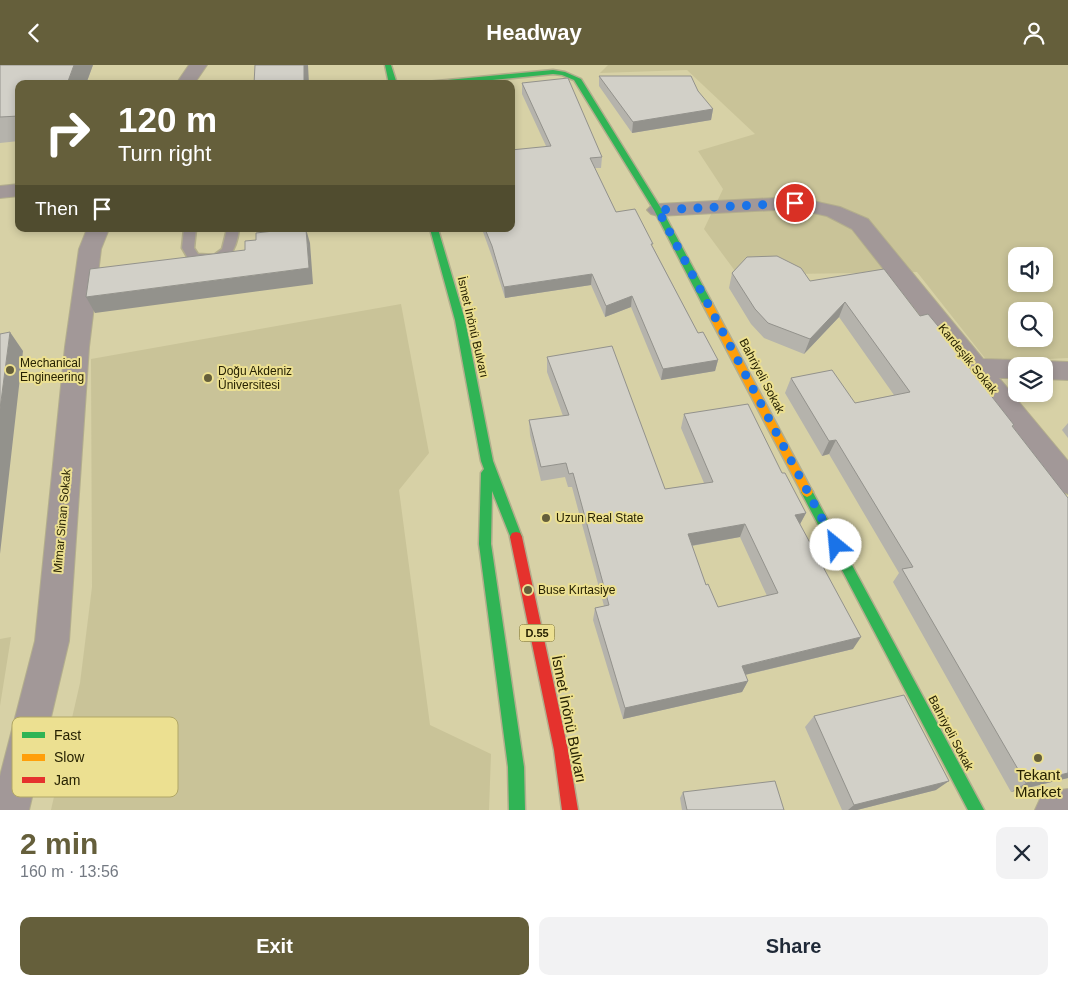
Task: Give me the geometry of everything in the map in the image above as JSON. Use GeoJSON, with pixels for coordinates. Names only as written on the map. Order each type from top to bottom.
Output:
{"type":"FeatureCollection","features":[{"type":"Feature","properties":{"kind":"street"},"geometry":{"type":"LineString","coordinates":[[188,80],[198,65]]}},
{"type":"Feature","properties":{"kind":"street"},"geometry":{"type":"LineString","coordinates":[[388,65],[392,80]]}},
{"type":"Feature","properties":{"kind":"street","name":"Bahriyeli Sokak"},"geometry":{"type":"LineString","coordinates":[[468,80],[541,73],[563,73],[577,79],[658,210],[976,810]]}},
{"type":"Feature","properties":{"kind":"street"},"geometry":{"type":"LineString","coordinates":[[0,192],[15,190]]}},
{"type":"Feature","properties":{"kind":"street","name":"Kardeşlik Sokak"},"geometry":{"type":"LineString","coordinates":[[658,210],[795,203],[833,211],[860,224],[1068,482]]}},
{"type":"Feature","properties":{"kind":"street","name":"Mimar Sinan Sokak"},"geometry":{"type":"LineString","coordinates":[[33,717],[52,641],[77,347],[90,249],[97,232]]}},
{"type":"Feature","properties":{"kind":"street","name":"İsmet İnönü Bulvarı"},"geometry":{"type":"LineString","coordinates":[[435,232],[460,321],[487,461],[515,530],[561,751],[570,810]]}},
{"type":"Feature","properties":{"kind":"street"},"geometry":{"type":"LineString","coordinates":[[976,368],[1008,369]]}},
{"type":"Feature","properties":{"kind":"street"},"geometry":{"type":"LineString","coordinates":[[1053,370],[1068,371]]}},
{"type":"Feature","properties":{"kind":"street","name":"İsmet İnönü Bulvarı"},"geometry":{"type":"LineString","coordinates":[[487,461],[485,544],[516,767],[517,810]]}},
{"type":"Feature","properties":{"kind":"street","name":"Mimar Sinan Sokak"},"geometry":{"type":"LineString","coordinates":[[10,810],[13,797]]}},
{"type":"Feature","properties":{"kind":"street"},"geometry":{"type":"LineString","coordinates":[[1054,810],[1068,808]]}},
{"type":"Feature","properties":{"kind":"lane"},"geometry":{"type":"LineString","coordinates":[[190,232],[188,247],[193,257],[201,260],[221,257],[229,251],[232,232]]}},
{"type":"Feature","properties":{"kind":"shaded area"},"geometry":{"type":"Polygon","coordinates":[[[608,65],[1068,65],[1068,358],[1008,357],[1008,361],[988,362],[917,272],[738,275],[704,229],[723,189],[698,151],[755,134],[687,70],[600,73],[608,65]]]}},
{"type":"Feature","properties":{"kind":"shaded area","name":"Doğu Akdeniz Üniversitesi"},"geometry":{"type":"Polygon","coordinates":[[[401,304],[429,453],[399,490],[430,725],[491,754],[489,810],[51,810],[54,797],[178,797],[178,717],[72,717],[80,683],[92,587],[91,359],[401,304]]]}},
{"type":"Feature","properties":{"kind":"shaded area"},"geometry":{"type":"Polygon","coordinates":[[[11,637],[0,706],[0,639],[11,637]]]}},
{"type":"Feature","properties":{"kind":"building"},"geometry":{"type":"Polygon","coordinates":[[[0,65],[74,65],[68,80],[15,80],[15,116],[0,117],[0,65]]]}},
{"type":"Feature","properties":{"kind":"building"},"geometry":{"type":"Polygon","coordinates":[[[255,65],[304,65],[304,80],[254,80],[255,65]]]}},
{"type":"Feature","properties":{"kind":"building"},"geometry":{"type":"Polygon","coordinates":[[[599,76],[691,76],[698,91],[713,109],[633,122],[599,76]]]}},
{"type":"Feature","properties":{"kind":"building"},"geometry":{"type":"Polygon","coordinates":[[[568,78],[602,157],[590,158],[616,212],[635,209],[653,244],[651,244],[698,333],[703,332],[718,360],[663,369],[632,296],[606,306],[592,274],[504,287],[486,232],[515,232],[515,150],[551,146],[522,83],[568,78]]]}},
{"type":"Feature","properties":{"kind":"building"},"geometry":{"type":"Polygon","coordinates":[[[306,232],[309,268],[86,297],[90,269],[245,250],[245,241],[256,240],[256,233],[306,232]]]}},
{"type":"Feature","properties":{"kind":"building"},"geometry":{"type":"Polygon","coordinates":[[[777,256],[801,268],[810,281],[884,269],[920,316],[928,314],[962,355],[960,356],[1068,498],[1068,773],[1026,783],[902,569],[913,567],[836,440],[829,441],[791,378],[832,370],[855,403],[910,392],[845,302],[810,339],[768,323],[755,309],[732,273],[747,257],[777,256]]]}},
{"type":"Feature","properties":{"kind":"building"},"geometry":{"type":"Polygon","coordinates":[[[10,332],[0,409],[0,334],[10,332]]]}},
{"type":"Feature","properties":{"kind":"building"},"geometry":{"type":"Polygon","coordinates":[[[612,346],[665,489],[713,482],[684,414],[748,404],[782,473],[785,473],[806,513],[795,515],[861,637],[742,666],[748,681],[625,708],[595,608],[609,605],[573,473],[569,474],[566,463],[541,467],[529,420],[569,415],[547,357],[612,346]],[[745,524],[688,534],[706,585],[708,584],[718,607],[778,593],[745,524]]]}},
{"type":"Feature","properties":{"kind":"building"},"geometry":{"type":"Polygon","coordinates":[[[904,695],[949,781],[854,805],[814,716],[904,695]]]}},
{"type":"Feature","properties":{"kind":"building"},"geometry":{"type":"Polygon","coordinates":[[[775,781],[784,810],[687,810],[683,792],[775,781]]]}},
{"type":"Feature","properties":{"kind":"traffic: fast"},"geometry":{"type":"LineString","coordinates":[[388,65],[392,80]]}},
{"type":"Feature","properties":{"kind":"traffic: fast"},"geometry":{"type":"LineString","coordinates":[[469,80],[553,72],[563,73],[577,79],[658,210],[707,303]]}},
{"type":"Feature","properties":{"kind":"traffic: fast"},"geometry":{"type":"LineString","coordinates":[[435,232],[460,320],[487,461],[516,537]]}},
{"type":"Feature","properties":{"kind":"traffic: fast"},"geometry":{"type":"LineString","coordinates":[[487,473],[485,544],[516,767],[517,810]]}},
{"type":"Feature","properties":{"kind":"traffic: fast"},"geometry":{"type":"LineString","coordinates":[[807,492],[976,810]]}},
{"type":"Feature","properties":{"kind":"traffic: slow"},"geometry":{"type":"LineString","coordinates":[[707,303],[807,492]]}},
{"type":"Feature","properties":{"kind":"traffic: jam"},"geometry":{"type":"LineString","coordinates":[[516,537],[561,750],[570,810]]}},
{"type":"Feature","properties":{"kind":"place","name":"Mechanical Engineering"},"geometry":{"type":"Point","coordinates":[10,370]}},
{"type":"Feature","properties":{"kind":"place","name":"Doğu Akdeniz Üniversitesi"},"geometry":{"type":"Point","coordinates":[208,378]}},
{"type":"Feature","properties":{"kind":"place","name":"Uzun Real State"},"geometry":{"type":"Point","coordinates":[546,518]}},
{"type":"Feature","properties":{"kind":"place","name":"Buse Kırtasiye"},"geometry":{"type":"Point","coordinates":[528,590]}},
{"type":"Feature","properties":{"kind":"place","name":"Tekant Market"},"geometry":{"type":"Point","coordinates":[1038,758]}},
{"type":"Feature","properties":{"kind":"route"},"geometry":{"type":"LineString","coordinates":[[795,203],[658,210],[836,545]]}}]}
